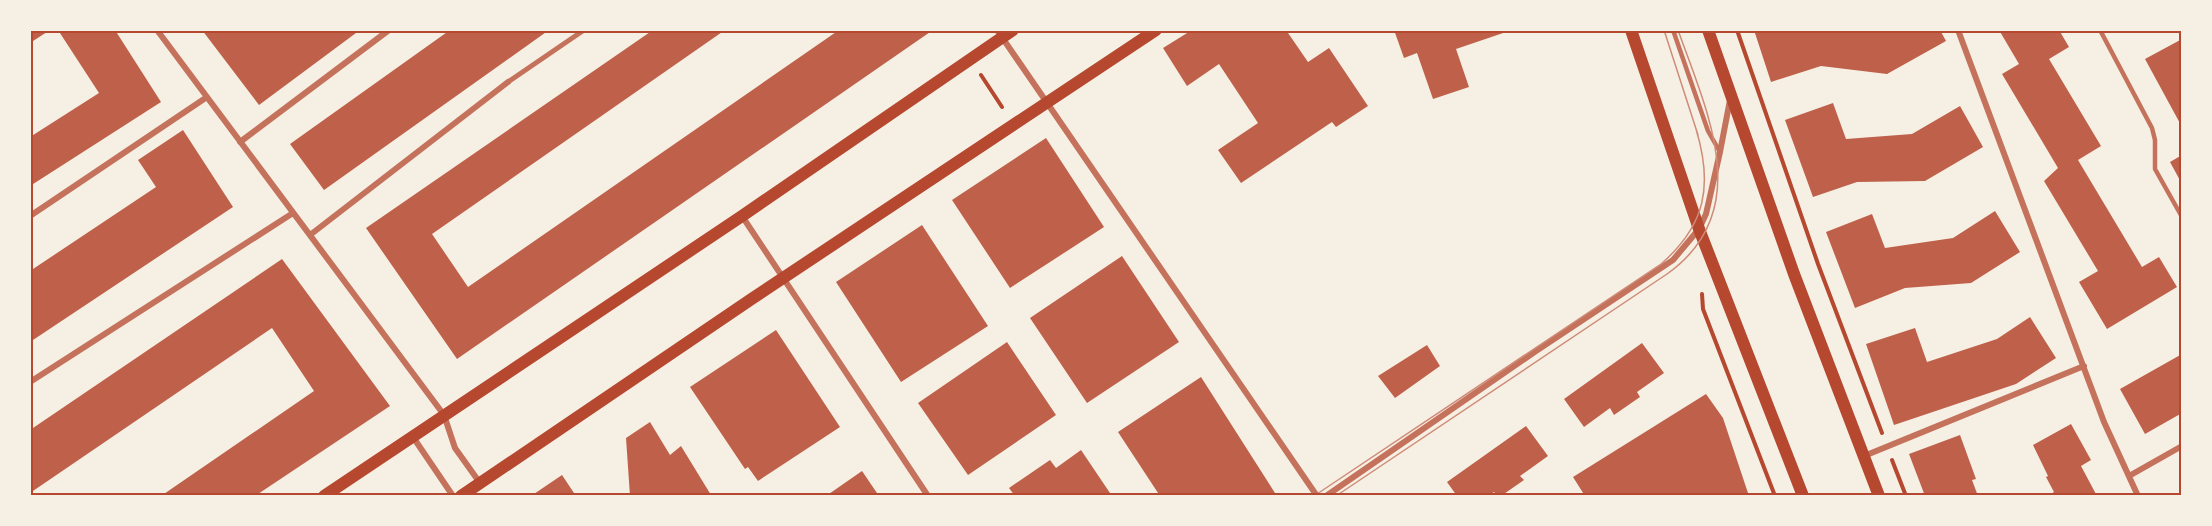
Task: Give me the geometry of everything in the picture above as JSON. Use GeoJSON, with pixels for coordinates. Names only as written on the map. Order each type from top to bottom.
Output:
{"type":"FeatureCollection","features":[{"type":"Feature","properties":{"kind":"main road"},"geometry":{"type":"LineString","coordinates":[[461,496],[1156,30]]}},
{"type":"Feature","properties":{"kind":"main road"},"geometry":{"type":"LineString","coordinates":[[1631,30],[1699,229],[1803,496]]}},
{"type":"Feature","properties":{"kind":"main road"},"geometry":{"type":"LineString","coordinates":[[1708,30],[1794,274],[1879,496]]}},
{"type":"Feature","properties":{"kind":"main road"},"geometry":{"type":"LineString","coordinates":[[324,496],[742,216],[1004,32]]}},
{"type":"Feature","properties":{"kind":"street"},"geometry":{"type":"LineString","coordinates":[[157,30],[444,415],[455,448],[480,483]]}},
{"type":"Feature","properties":{"kind":"street"},"geometry":{"type":"LineString","coordinates":[[240,142],[389,30]]}},
{"type":"Feature","properties":{"kind":"street"},"geometry":{"type":"LineString","coordinates":[[310,235],[508,82],[585,30]]}},
{"type":"Feature","properties":{"kind":"street"},"geometry":{"type":"LineString","coordinates":[[1958,30],[2104,422],[2138,496]]}},
{"type":"Feature","properties":{"kind":"street"},"geometry":{"type":"LineString","coordinates":[[1004,32],[1046,102],[1317,496]]}},
{"type":"Feature","properties":{"kind":"street"},"geometry":{"type":"LineString","coordinates":[[1326,496],[1673,260],[1699,229],[1710,200],[1731,95]]}},
{"type":"Feature","properties":{"kind":"street"},"geometry":{"type":"LineString","coordinates":[[30,216],[207,97]]}},
{"type":"Feature","properties":{"kind":"street"},"geometry":{"type":"LineString","coordinates":[[30,382],[293,213]]}},
{"type":"Feature","properties":{"kind":"street"},"geometry":{"type":"LineString","coordinates":[[742,216],[928,496]]}},
{"type":"Feature","properties":{"kind":"street"},"geometry":{"type":"LineString","coordinates":[[1864,456],[2084,366]]}},
{"type":"Feature","properties":{"kind":"street"},"geometry":{"type":"LineString","coordinates":[[412,437],[453,496]]}},
{"type":"Feature","properties":{"kind":"street"},"geometry":{"type":"LineString","coordinates":[[2129,476],[2182,446]]}},
{"type":"Feature","properties":{"kind":"lane"},"geometry":{"type":"LineString","coordinates":[[1673,30],[1708,131],[1720,152]]}},
{"type":"Feature","properties":{"kind":"lane"},"geometry":{"type":"LineString","coordinates":[[2100,30],[2151,128],[2155,140],[2156,169],[2182,217]]}},
{"type":"Feature","properties":{"kind":"path"},"geometry":{"type":"LineString","coordinates":[[1737,30],[1818,264],[1880,425]]}},
{"type":"Feature","properties":{"kind":"path"},"geometry":{"type":"LineString","coordinates":[[980,73],[1002,107]]}},
{"type":"Feature","properties":{"kind":"path"},"geometry":{"type":"LineString","coordinates":[[1703,309],[1775,496]]}},
{"type":"Feature","properties":{"kind":"path"},"geometry":{"type":"LineString","coordinates":[[1893,464],[1906,496]]}},
{"type":"Feature","properties":{"kind":"building"},"geometry":{"type":"Polygon","coordinates":[[[30,30],[50,30],[30,43],[30,30]]]}},
{"type":"Feature","properties":{"kind":"building"},"geometry":{"type":"Polygon","coordinates":[[[58,30],[115,30],[161,102],[30,186],[30,137],[99,93],[58,30]]]}},
{"type":"Feature","properties":{"kind":"building"},"geometry":{"type":"Polygon","coordinates":[[[202,30],[360,30],[259,105],[202,30]]]}},
{"type":"Feature","properties":{"kind":"building"},"geometry":{"type":"Polygon","coordinates":[[[450,30],[549,30],[324,190],[290,144],[450,30]]]}},
{"type":"Feature","properties":{"kind":"building"},"geometry":{"type":"Polygon","coordinates":[[[653,30],[725,30],[432,234],[468,287],[839,30],[933,30],[457,359],[366,228],[653,30]]]}},
{"type":"Feature","properties":{"kind":"building"},"geometry":{"type":"Polygon","coordinates":[[[1192,30],[1286,30],[1308,62],[1329,48],[1368,106],[1336,127],[1332,122],[1241,183],[1218,150],[1258,123],[1219,64],[1187,86],[1163,48],[1192,30]]]}},
{"type":"Feature","properties":{"kind":"building"},"geometry":{"type":"Polygon","coordinates":[[[1394,30],[1512,30],[1456,49],[1469,87],[1433,99],[1417,53],[1404,58],[1394,30]]]}},
{"type":"Feature","properties":{"kind":"building"},"geometry":{"type":"Polygon","coordinates":[[[1754,30],[1940,30],[1946,41],[1887,74],[1821,66],[1771,82],[1754,30]]]}},
{"type":"Feature","properties":{"kind":"building"},"geometry":{"type":"Polygon","coordinates":[[[1999,30],[2059,30],[2069,47],[2049,59],[2101,146],[2078,160],[2142,267],[2159,257],[2177,287],[2107,329],[2079,282],[2098,271],[2044,181],[2058,168],[2002,74],[2019,64],[1999,30]]]}},
{"type":"Feature","properties":{"kind":"building"},"geometry":{"type":"Polygon","coordinates":[[[2182,39],[2182,127],[2145,59],[2182,39]]]}},
{"type":"Feature","properties":{"kind":"building"},"geometry":{"type":"Polygon","coordinates":[[[1833,103],[1846,139],[1912,134],[1960,106],[1983,147],[1925,181],[1857,182],[1813,197],[1785,120],[1833,103]]]}},
{"type":"Feature","properties":{"kind":"building"},"geometry":{"type":"Polygon","coordinates":[[[183,130],[233,207],[30,342],[30,271],[156,187],[138,160],[183,130]]]}},
{"type":"Feature","properties":{"kind":"building"},"geometry":{"type":"Polygon","coordinates":[[[1046,138],[1104,227],[1010,288],[952,200],[1046,138]]]}},
{"type":"Feature","properties":{"kind":"building"},"geometry":{"type":"Polygon","coordinates":[[[2182,155],[2182,184],[2170,162],[2182,155]]]}},
{"type":"Feature","properties":{"kind":"building"},"geometry":{"type":"Polygon","coordinates":[[[1995,211],[2020,252],[1971,283],[1905,288],[1855,308],[1826,232],[1872,214],[1885,248],[1953,238],[1995,211]]]}},
{"type":"Feature","properties":{"kind":"building"},"geometry":{"type":"Polygon","coordinates":[[[922,225],[988,326],[901,382],[836,282],[922,225]]]}},
{"type":"Feature","properties":{"kind":"building"},"geometry":{"type":"Polygon","coordinates":[[[1122,256],[1179,342],[1087,403],[1030,318],[1122,256]]]}},
{"type":"Feature","properties":{"kind":"building"},"geometry":{"type":"Polygon","coordinates":[[[282,259],[390,406],[255,496],[161,496],[314,391],[272,328],[30,493],[30,430],[282,259]]]}},
{"type":"Feature","properties":{"kind":"building"},"geometry":{"type":"Polygon","coordinates":[[[2030,317],[2056,358],[2016,384],[1894,425],[1866,344],[1915,328],[1927,362],[1997,339],[2030,317]]]}},
{"type":"Feature","properties":{"kind":"building"},"geometry":{"type":"Polygon","coordinates":[[[776,330],[840,427],[758,481],[748,467],[745,469],[690,387],[776,330]]]}},
{"type":"Feature","properties":{"kind":"building"},"geometry":{"type":"Polygon","coordinates":[[[1007,342],[1056,415],[968,475],[918,403],[1007,342]]]}},
{"type":"Feature","properties":{"kind":"building"},"geometry":{"type":"Polygon","coordinates":[[[1642,343],[1664,373],[1637,392],[1640,397],[1614,415],[1610,408],[1584,427],[1564,399],[1642,343]]]}},
{"type":"Feature","properties":{"kind":"building"},"geometry":{"type":"Polygon","coordinates":[[[1427,345],[1440,366],[1395,398],[1378,376],[1427,345]]]}},
{"type":"Feature","properties":{"kind":"building"},"geometry":{"type":"Polygon","coordinates":[[[2182,354],[2182,413],[2145,434],[2120,389],[2182,354]]]}},
{"type":"Feature","properties":{"kind":"building"},"geometry":{"type":"Polygon","coordinates":[[[1201,377],[1275,493],[1270,496],[1160,496],[1118,432],[1201,377]]]}},
{"type":"Feature","properties":{"kind":"building"},"geometry":{"type":"Polygon","coordinates":[[[1706,394],[1723,418],[1749,496],[1585,496],[1573,477],[1706,394]]]}},
{"type":"Feature","properties":{"kind":"building"},"geometry":{"type":"Polygon","coordinates":[[[650,422],[670,455],[681,446],[711,495],[630,496],[626,438],[650,422]]]}},
{"type":"Feature","properties":{"kind":"building"},"geometry":{"type":"Polygon","coordinates":[[[2071,424],[2091,460],[2081,466],[2097,496],[2052,496],[2054,492],[2033,445],[2071,424]]]}},
{"type":"Feature","properties":{"kind":"building"},"geometry":{"type":"Polygon","coordinates":[[[1526,426],[1548,456],[1520,476],[1524,480],[1501,496],[1497,496],[1494,492],[1488,496],[1457,496],[1447,482],[1526,426]]]}},
{"type":"Feature","properties":{"kind":"building"},"geometry":{"type":"Polygon","coordinates":[[[1960,435],[1976,479],[1972,480],[1978,496],[1925,496],[1909,454],[1960,435]]]}},
{"type":"Feature","properties":{"kind":"building"},"geometry":{"type":"Polygon","coordinates":[[[1081,450],[1112,496],[1015,496],[1009,488],[1050,460],[1056,468],[1081,450]]]}},
{"type":"Feature","properties":{"kind":"building"},"geometry":{"type":"Polygon","coordinates":[[[862,471],[879,496],[826,496],[862,471]]]}},
{"type":"Feature","properties":{"kind":"building"},"geometry":{"type":"Polygon","coordinates":[[[562,475],[576,496],[531,496],[562,475]]]}},
{"type":"Feature","properties":{"kind":"tram line"},"geometry":{"type":"LineString","coordinates":[[1664,30],[1698,135]]}},
{"type":"Feature","properties":{"kind":"tram line"},"geometry":{"type":"LineString","coordinates":[[1336,496],[1667,274],[1694,249],[1710,221],[1717,191],[1717,159],[1711,127],[1678,30]]}},
{"type":"Feature","properties":{"kind":"tram line"},"geometry":{"type":"LineString","coordinates":[[1314,496],[1661,264],[1688,234],[1702,203],[1704,168],[1696,129]]}}]}
